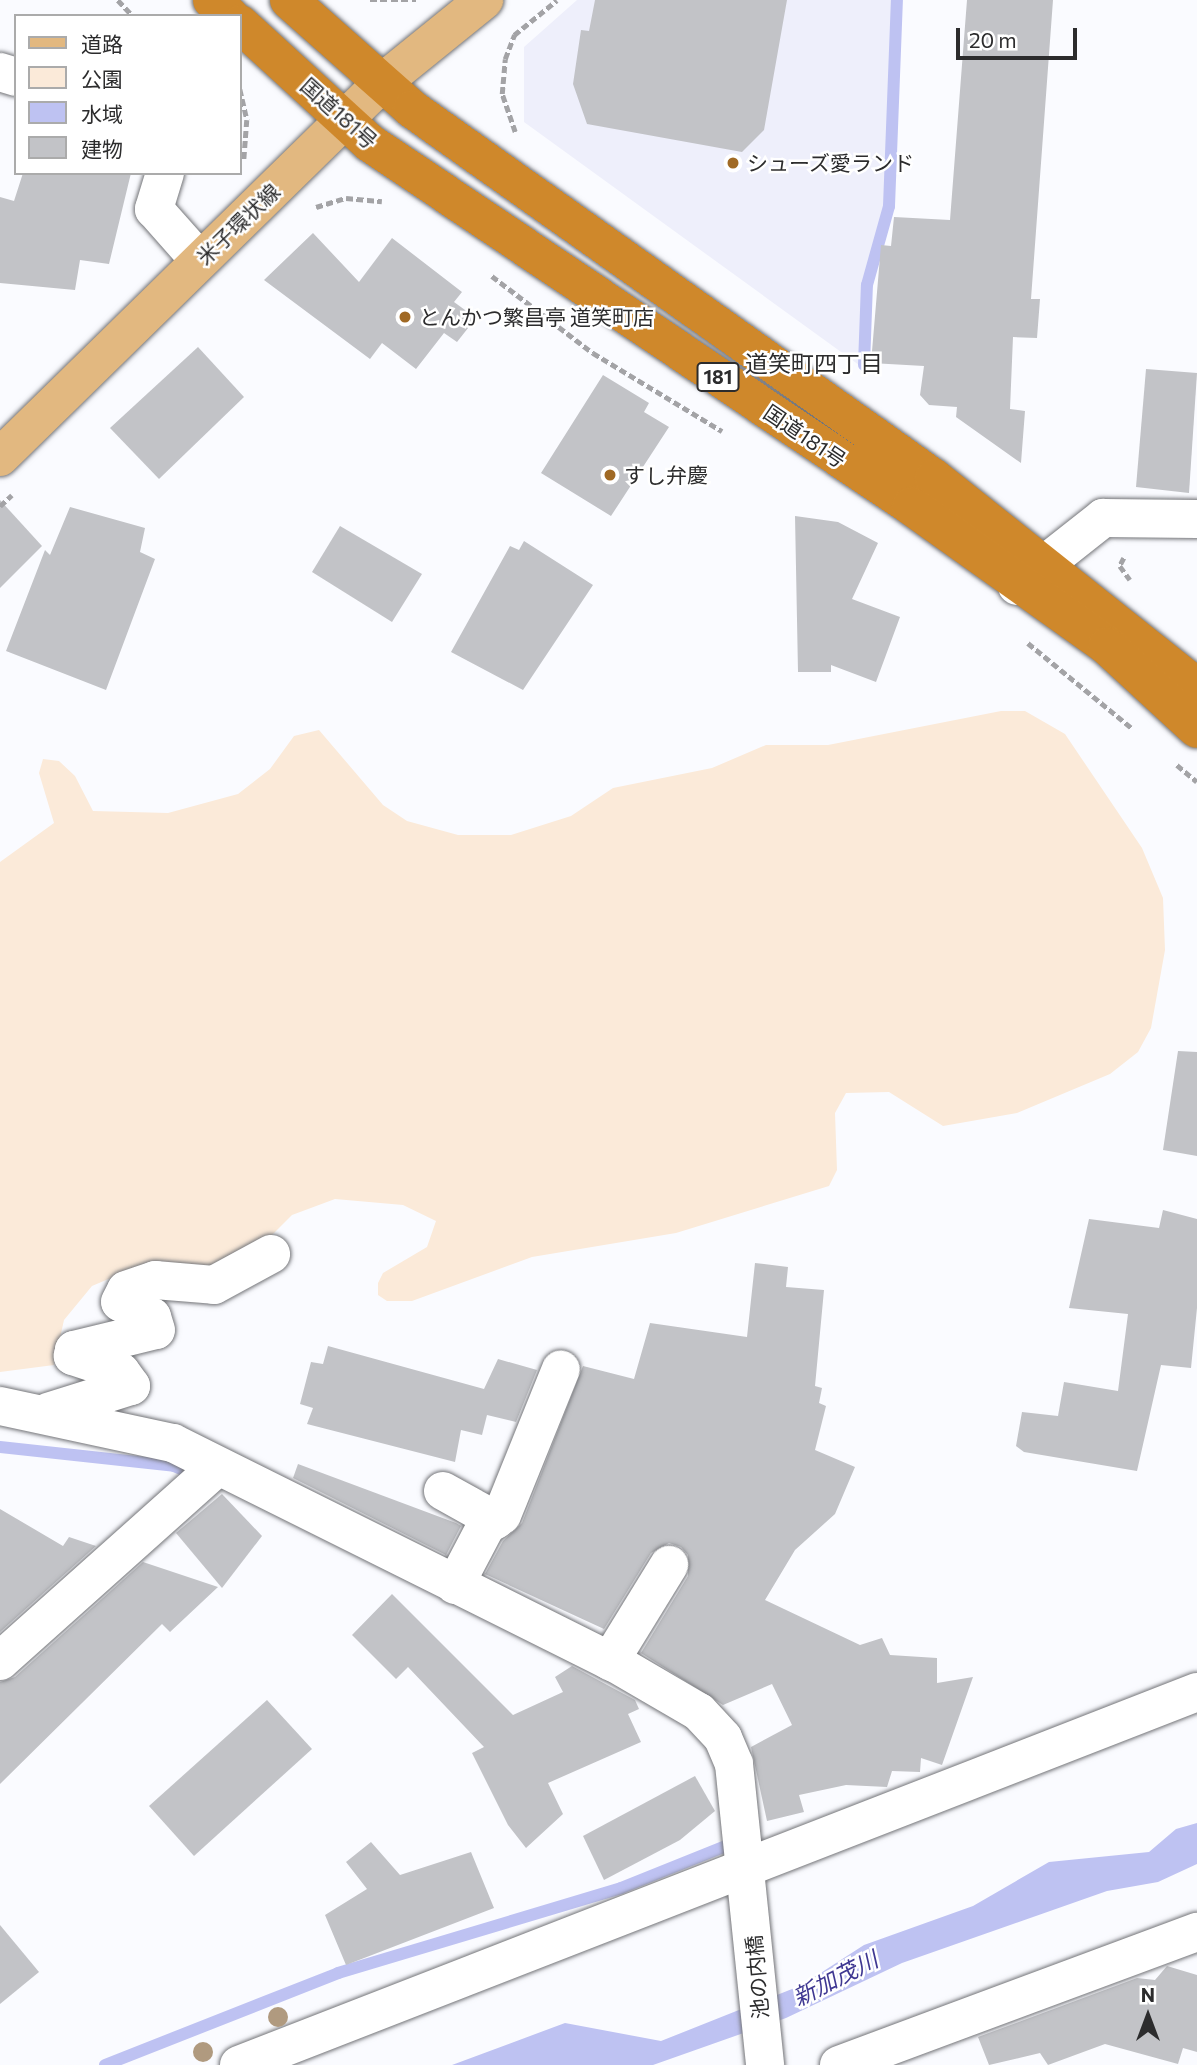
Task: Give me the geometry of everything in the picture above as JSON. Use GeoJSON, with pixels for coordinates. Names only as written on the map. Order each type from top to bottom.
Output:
{"type":"FeatureCollection","features":[{"type":"Feature","properties":{"kind":"highway"},"geometry":{"type":"LineString","coordinates":[[212,0],[228,14]]}},
{"type":"Feature","properties":{"kind":"highway","name":"国道181号"},"geometry":{"type":"LineString","coordinates":[[289,0],[474,156],[923,470],[1028,576],[1197,729]]}},
{"type":"Feature","properties":{"kind":"highway","name":"国道181号"},"geometry":{"type":"LineString","coordinates":[[242,26],[346,118],[370,143],[911,506],[1028,576],[1197,687]]}},
{"type":"Feature","properties":{"kind":"main road","name":"米子環状線"},"geometry":{"type":"LineString","coordinates":[[10,472],[200,261],[384,80],[484,0]]}},
{"type":"Feature","properties":{"kind":"street"},"geometry":{"type":"LineString","coordinates":[[164,175],[154,209],[200,261]]}},
{"type":"Feature","properties":{"kind":"street"},"geometry":{"type":"LineString","coordinates":[[1028,576],[1103,518],[1197,519]]}},
{"type":"Feature","properties":{"kind":"street"},"geometry":{"type":"LineString","coordinates":[[48,1412],[131,1386],[121,1372],[73,1356],[74,1350],[156,1331],[152,1317],[120,1302],[126,1290],[155,1280],[214,1284],[271,1254]]}},
{"type":"Feature","properties":{"kind":"street"},"geometry":{"type":"LineString","coordinates":[[454,1585],[495,1520],[561,1369]]}},
{"type":"Feature","properties":{"kind":"street","name":"池の内橋"},"geometry":{"type":"LineString","coordinates":[[0,1406],[48,1412],[173,1443],[610,1661],[699,1713],[723,1738],[734,1764],[765,2065]]}},
{"type":"Feature","properties":{"kind":"street"},"geometry":{"type":"LineString","coordinates":[[0,1661],[218,1466]]}},
{"type":"Feature","properties":{"kind":"street"},"geometry":{"type":"LineString","coordinates":[[443,1491],[495,1520]]}},
{"type":"Feature","properties":{"kind":"street"},"geometry":{"type":"LineString","coordinates":[[610,1661],[669,1565]]}},
{"type":"Feature","properties":{"kind":"street"},"geometry":{"type":"LineString","coordinates":[[239,2065],[748,1880],[1197,1692]]}},
{"type":"Feature","properties":{"kind":"street"},"geometry":{"type":"LineString","coordinates":[[839,2065],[1197,1932]]}},
{"type":"Feature","properties":{"kind":"path"},"geometry":{"type":"LineString","coordinates":[[118,0],[130,14]]}},
{"type":"Feature","properties":{"kind":"path"},"geometry":{"type":"LineString","coordinates":[[370,0],[416,0]]}},
{"type":"Feature","properties":{"kind":"path"},"geometry":{"type":"LineString","coordinates":[[517,136],[502,94],[505,59],[514,35],[557,0]]}},
{"type":"Feature","properties":{"kind":"path"},"geometry":{"type":"LineString","coordinates":[[242,96],[247,113],[242,152]]}},
{"type":"Feature","properties":{"kind":"path"},"geometry":{"type":"LineString","coordinates":[[242,109],[247,113]]}},
{"type":"Feature","properties":{"kind":"path"},"geometry":{"type":"LineString","coordinates":[[312,210],[346,198],[394,203]]}},
{"type":"Feature","properties":{"kind":"path"},"geometry":{"type":"LineString","coordinates":[[484,270],[593,353],[736,439]]}},
{"type":"Feature","properties":{"kind":"path"},"geometry":{"type":"LineString","coordinates":[[0,506],[10,472]]}},
{"type":"Feature","properties":{"kind":"path"},"geometry":{"type":"LineString","coordinates":[[1127,550],[1120,566],[1137,585]]}},
{"type":"Feature","properties":{"kind":"path"},"geometry":{"type":"LineString","coordinates":[[1016,632],[1138,732]]}},
{"type":"Feature","properties":{"kind":"path"},"geometry":{"type":"LineString","coordinates":[[1167,757],[1197,782]]}},
{"type":"Feature","properties":{"kind":"shaded area","name":"シューズ愛ランド"},"geometry":{"type":"Polygon","coordinates":[[[577,0],[895,0],[886,204],[862,286],[865,359],[859,365],[524,122],[524,47],[577,0]]]}},
{"type":"Feature","properties":{"kind":"green space"},"geometry":{"type":"Polygon","coordinates":[[[1001,711],[1025,711],[1065,734],[1142,848],[1163,898],[1165,950],[1151,1028],[1138,1052],[1110,1074],[1017,1113],[943,1126],[889,1092],[846,1093],[835,1113],[837,1170],[829,1186],[676,1233],[532,1257],[412,1301],[387,1301],[378,1295],[378,1283],[383,1273],[427,1247],[436,1221],[403,1205],[335,1199],[292,1215],[265,1242],[223,1265],[132,1269],[92,1286],[64,1320],[54,1365],[0,1372],[0,862],[54,823],[39,773],[43,759],[59,761],[75,776],[93,811],[168,813],[238,794],[270,769],[294,736],[319,730],[383,805],[407,821],[458,835],[511,835],[571,816],[613,788],[712,768],[766,745],[828,745],[1001,711]]]}},
{"type":"Feature","properties":{"kind":"water","name":"新加茂川"},"geometry":{"type":"Polygon","coordinates":[[[1197,1823],[1197,1864],[1158,1882],[1107,1891],[902,1963],[786,2018],[653,2065],[452,2065],[565,2023],[661,2041],[802,1985],[864,1945],[973,1906],[1049,1862],[1149,1852],[1176,1829],[1197,1823]]]}},
{"type":"Feature","properties":{"kind":"building"},"geometry":{"type":"Polygon","coordinates":[[[595,0],[787,0],[764,130],[742,152],[587,124],[573,84],[581,30],[589,31],[595,0]]]}},
{"type":"Feature","properties":{"kind":"building"},"geometry":{"type":"Polygon","coordinates":[[[967,0],[1053,0],[1031,299],[1040,299],[1037,338],[1013,337],[1010,409],[1025,411],[1021,463],[956,417],[957,407],[929,405],[920,395],[924,366],[871,363],[881,245],[891,246],[894,217],[950,220],[967,0]]]}},
{"type":"Feature","properties":{"kind":"building"},"geometry":{"type":"Polygon","coordinates":[[[22,175],[131,175],[109,264],[80,260],[75,290],[0,283],[0,197],[14,201],[22,175]]]}},
{"type":"Feature","properties":{"kind":"building"},"geometry":{"type":"Polygon","coordinates":[[[313,233],[359,282],[392,238],[462,292],[454,302],[476,318],[457,342],[444,333],[416,369],[382,343],[370,359],[264,280],[313,233]]]}},
{"type":"Feature","properties":{"kind":"building"},"geometry":{"type":"Polygon","coordinates":[[[198,347],[244,397],[159,479],[110,428],[198,347]]]}},
{"type":"Feature","properties":{"kind":"building"},"geometry":{"type":"Polygon","coordinates":[[[1146,369],[1197,373],[1189,493],[1136,487],[1146,369]]]}},
{"type":"Feature","properties":{"kind":"building"},"geometry":{"type":"Polygon","coordinates":[[[603,375],[649,403],[644,412],[669,427],[611,516],[541,473],[603,375]]]}},
{"type":"Feature","properties":{"kind":"building"},"geometry":{"type":"Polygon","coordinates":[[[0,500],[42,546],[0,588],[0,500]]]}},
{"type":"Feature","properties":{"kind":"building"},"geometry":{"type":"Polygon","coordinates":[[[70,507],[145,528],[140,552],[155,559],[106,690],[6,651],[45,550],[50,555],[70,507]]]}},
{"type":"Feature","properties":{"kind":"building"},"geometry":{"type":"Polygon","coordinates":[[[795,516],[838,522],[878,543],[852,599],[900,617],[876,682],[831,665],[831,672],[798,672],[795,516]]]}},
{"type":"Feature","properties":{"kind":"building"},"geometry":{"type":"Polygon","coordinates":[[[340,526],[422,574],[392,622],[312,572],[340,526]]]}},
{"type":"Feature","properties":{"kind":"building"},"geometry":{"type":"Polygon","coordinates":[[[524,541],[593,585],[523,690],[451,652],[510,546],[519,550],[524,541]]]}},
{"type":"Feature","properties":{"kind":"building"},"geometry":{"type":"Polygon","coordinates":[[[1178,1051],[1197,1052],[1197,1156],[1163,1150],[1178,1051]]]}},
{"type":"Feature","properties":{"kind":"building"},"geometry":{"type":"Polygon","coordinates":[[[1163,1210],[1197,1219],[1197,1308],[1191,1368],[1161,1365],[1137,1471],[1024,1452],[1016,1446],[1022,1412],[1058,1416],[1064,1382],[1118,1391],[1128,1314],[1069,1308],[1089,1219],[1159,1228],[1163,1210]]]}},
{"type":"Feature","properties":{"kind":"building"},"geometry":{"type":"Polygon","coordinates":[[[755,1263],[788,1267],[786,1287],[824,1290],[815,1386],[822,1388],[819,1403],[826,1406],[815,1450],[855,1467],[835,1514],[795,1550],[765,1600],[860,1645],[882,1638],[890,1655],[937,1658],[937,1683],[973,1677],[942,1765],[921,1758],[920,1772],[892,1771],[887,1787],[846,1785],[799,1795],[804,1812],[767,1821],[751,1747],[792,1725],[772,1684],[723,1705],[641,1653],[688,1576],[688,1555],[681,1547],[669,1543],[651,1553],[604,1629],[485,1574],[503,1541],[522,1523],[583,1366],[634,1379],[650,1323],[747,1337],[755,1263]]]}},
{"type":"Feature","properties":{"kind":"building"},"geometry":{"type":"Polygon","coordinates":[[[328,1346],[484,1389],[498,1359],[537,1370],[516,1422],[487,1415],[482,1435],[461,1430],[455,1462],[307,1424],[313,1408],[300,1404],[311,1362],[323,1364],[328,1346]]]}},
{"type":"Feature","properties":{"kind":"building"},"geometry":{"type":"Polygon","coordinates":[[[298,1464],[461,1526],[446,1555],[293,1478],[298,1464]]]}},
{"type":"Feature","properties":{"kind":"building"},"geometry":{"type":"Polygon","coordinates":[[[222,1494],[262,1536],[222,1588],[176,1533],[222,1494]]]}},
{"type":"Feature","properties":{"kind":"building"},"geometry":{"type":"Polygon","coordinates":[[[0,1509],[63,1546],[69,1537],[96,1546],[0,1632],[0,1509]]]}},
{"type":"Feature","properties":{"kind":"building"},"geometry":{"type":"Polygon","coordinates":[[[143,1562],[218,1587],[170,1632],[162,1624],[0,1784],[0,1682],[15,1677],[143,1562]]]}},
{"type":"Feature","properties":{"kind":"building"},"geometry":{"type":"Polygon","coordinates":[[[392,1594],[513,1715],[563,1692],[555,1677],[572,1666],[635,1700],[639,1709],[628,1714],[641,1742],[548,1783],[563,1814],[526,1848],[508,1825],[472,1753],[484,1747],[408,1667],[396,1679],[352,1635],[392,1594]]]}},
{"type":"Feature","properties":{"kind":"building"},"geometry":{"type":"Polygon","coordinates":[[[267,1700],[312,1749],[194,1856],[149,1806],[267,1700]]]}},
{"type":"Feature","properties":{"kind":"building"},"geometry":{"type":"Polygon","coordinates":[[[695,1776],[715,1811],[680,1840],[604,1880],[583,1836],[695,1776]]]}},
{"type":"Feature","properties":{"kind":"building"},"geometry":{"type":"Polygon","coordinates":[[[371,1842],[400,1875],[471,1852],[494,1908],[346,1965],[325,1915],[367,1889],[346,1862],[371,1842]]]}},
{"type":"Feature","properties":{"kind":"building"},"geometry":{"type":"Polygon","coordinates":[[[0,1925],[39,1972],[0,2004],[0,1925]]]}},
{"type":"Feature","properties":{"kind":"building"},"geometry":{"type":"Polygon","coordinates":[[[1167,1966],[1197,1975],[1197,2052],[1183,2048],[1178,2064],[1105,2044],[1048,2065],[1040,2053],[989,2065],[978,2037],[1137,1978],[1155,1980],[1167,1966]]]}},
{"type":"Feature","properties":{"kind":"waterway"},"geometry":{"type":"LineString","coordinates":[[864,365],[867,285],[889,206],[897,0]]}},
{"type":"Feature","properties":{"kind":"waterway"},"geometry":{"type":"LineString","coordinates":[[0,1447],[174,1466],[193,1474]]}},
{"type":"Feature","properties":{"kind":"waterway"},"geometry":{"type":"LineString","coordinates":[[105,2065],[338,1973],[621,1888],[731,1844],[731,1837]]}},
{"type":"Feature","properties":{"kind":"place","name":"シューズ愛ランド"},"geometry":{"type":"Point","coordinates":[733,163]}},
{"type":"Feature","properties":{"kind":"place","name":"とんかつ繁昌亭 道笑町店"},"geometry":{"type":"Point","coordinates":[405,317]}},
{"type":"Feature","properties":{"kind":"place","name":"すし弁慶"},"geometry":{"type":"Point","coordinates":[610,475]}},
{"type":"Feature","properties":{"kind":"district","name":"道笑町四丁目"},"geometry":{"type":"Point","coordinates":[814,363]}}]}
